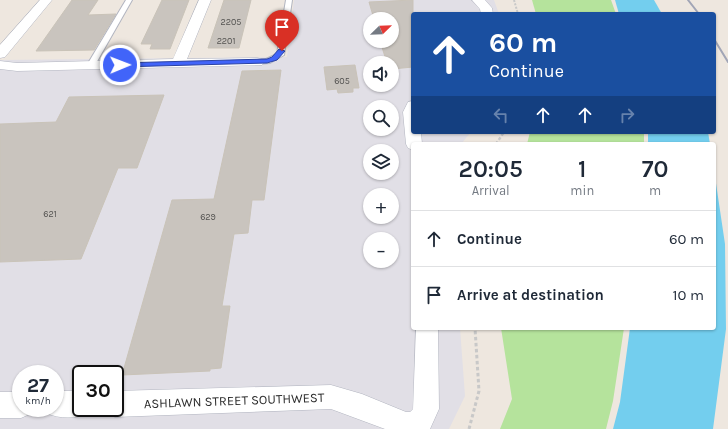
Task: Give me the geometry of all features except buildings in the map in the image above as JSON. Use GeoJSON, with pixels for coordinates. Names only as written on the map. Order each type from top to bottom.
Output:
{"type":"FeatureCollection","features":[{"type":"Feature","properties":{"kind":"street"},"geometry":{"type":"LineString","coordinates":[[0,54],[46,0]]}},
{"type":"Feature","properties":{"kind":"street"},"geometry":{"type":"LineString","coordinates":[[178,64],[205,0]]}},
{"type":"Feature","properties":{"kind":"street"},"geometry":{"type":"LineString","coordinates":[[478,0],[486,8],[487,12]]}},
{"type":"Feature","properties":{"kind":"street"},"geometry":{"type":"LineString","coordinates":[[0,64],[17,67],[257,62]]}},
{"type":"Feature","properties":{"kind":"street","name":"ASHLAWN STREET SOUTHWEST"},"geometry":{"type":"LineString","coordinates":[[124,404],[331,397],[362,407],[406,425],[415,425],[423,418],[426,410],[427,330]]}},
{"type":"Feature","properties":{"kind":"street"},"geometry":{"type":"LineString","coordinates":[[0,405],[12,405]]}},
{"type":"Feature","properties":{"kind":"lane"},"geometry":{"type":"LineString","coordinates":[[91,65],[129,0]]}},
{"type":"Feature","properties":{"kind":"lane"},"geometry":{"type":"LineString","coordinates":[[257,62],[267,61],[280,54],[289,0]]}},
{"type":"Feature","properties":{"kind":"path"},"geometry":{"type":"LineString","coordinates":[[514,0],[517,12]]}},
{"type":"Feature","properties":{"kind":"path"},"geometry":{"type":"LineString","coordinates":[[469,429],[479,391],[475,330]]}},
{"type":"Feature","properties":{"kind":"shaded area"},"geometry":{"type":"Polygon","coordinates":[[[294,0],[494,0],[498,12],[411,12],[411,134],[469,134],[463,142],[411,142],[411,330],[460,330],[465,396],[449,429],[0,429],[0,60],[287,57],[294,0]]]}},
{"type":"Feature","properties":{"kind":"green space"},"geometry":{"type":"Polygon","coordinates":[[[532,0],[611,0],[615,12],[535,12],[532,0]]]}},
{"type":"Feature","properties":{"kind":"green space"},"geometry":{"type":"Polygon","coordinates":[[[530,134],[644,134],[644,142],[528,142],[530,134]]]}},
{"type":"Feature","properties":{"kind":"green space"},"geometry":{"type":"Polygon","coordinates":[[[501,330],[624,330],[613,401],[606,429],[500,429],[512,399],[501,330]]]}},
{"type":"Feature","properties":{"kind":"water"},"geometry":{"type":"Polygon","coordinates":[[[615,0],[654,0],[661,12],[618,12],[615,0]]]}},
{"type":"Feature","properties":{"kind":"water"},"geometry":{"type":"Polygon","coordinates":[[[648,134],[708,134],[710,142],[648,142],[648,134]]]}},
{"type":"Feature","properties":{"kind":"water"},"geometry":{"type":"Polygon","coordinates":[[[716,183],[725,244],[726,329],[713,429],[613,429],[620,402],[630,330],[716,330],[716,183]]]}},
{"type":"Feature","properties":{"kind":"railway"},"geometry":{"type":"LineString","coordinates":[[688,0],[697,12]]}},
{"type":"Feature","properties":{"kind":"railway"},"geometry":{"type":"LineString","coordinates":[[716,42],[728,62]]}},
{"type":"Feature","properties":{"kind":"route"},"geometry":{"type":"LineString","coordinates":[[120,65],[267,61],[275,59],[282,51]]}}]}
